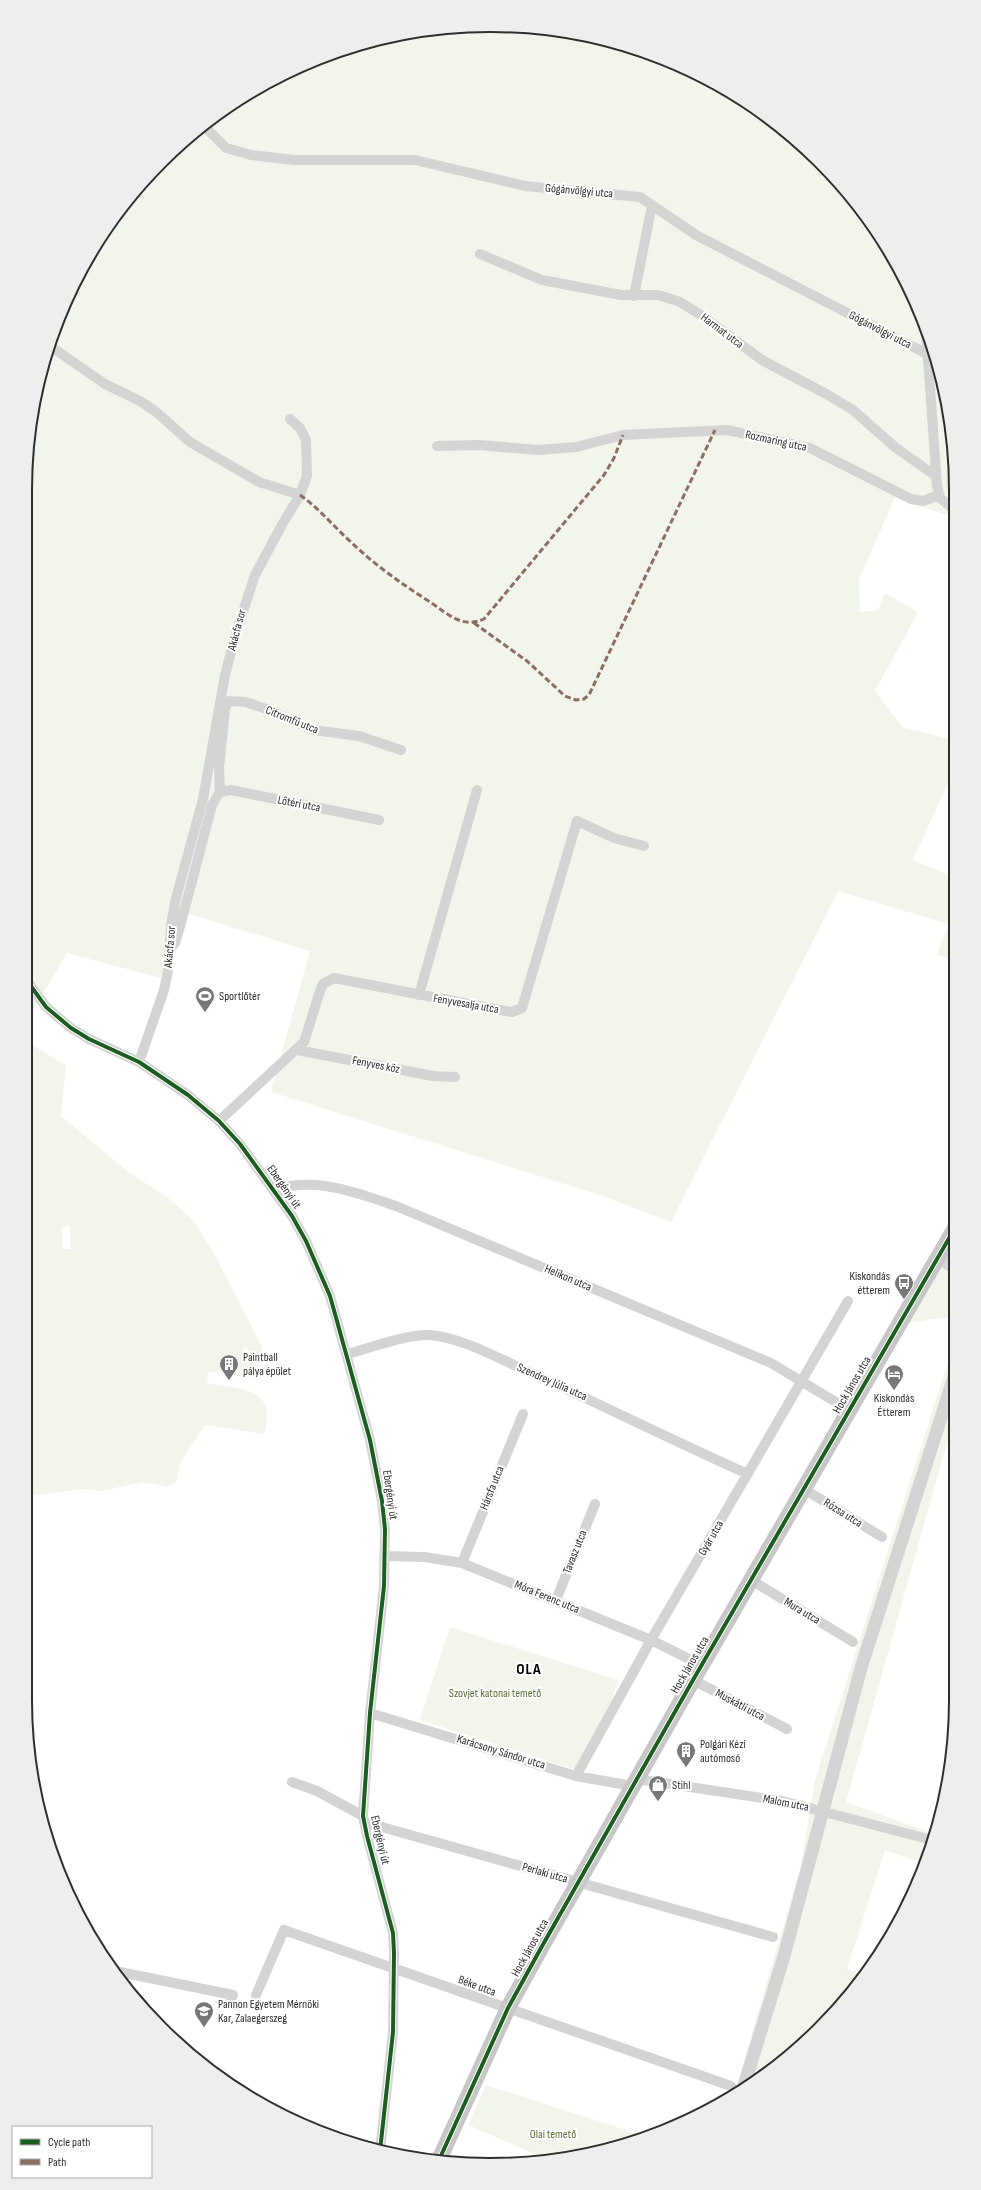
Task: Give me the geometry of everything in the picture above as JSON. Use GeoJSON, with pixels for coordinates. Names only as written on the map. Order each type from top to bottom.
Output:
{"type":"FeatureCollection","features":[{"type":"Feature","properties":{"kind":"main road","name":"Hock János utca"},"geometry":{"type":"LineString","coordinates":[[442,2155],[508,2008],[693,1680],[949,1237]]}},
{"type":"Feature","properties":{"kind":"street","name":"Gógánvölgyi utca"},"geometry":{"type":"LineString","coordinates":[[208,130],[226,148],[251,155],[294,160],[415,160],[525,186],[640,197],[696,235],[927,354]]}},
{"type":"Feature","properties":{"kind":"street"},"geometry":{"type":"LineString","coordinates":[[634,296],[652,205]]}},
{"type":"Feature","properties":{"kind":"street","name":"Harmat utca"},"geometry":{"type":"LineString","coordinates":[[480,254],[542,280],[634,296],[658,295],[680,302],[762,360],[853,410],[896,448],[936,476]]}},
{"type":"Feature","properties":{"kind":"street"},"geometry":{"type":"LineString","coordinates":[[54,349],[105,384],[140,401],[155,411],[190,442],[259,482],[300,495]]}},
{"type":"Feature","properties":{"kind":"street"},"geometry":{"type":"LineString","coordinates":[[927,350],[936,476],[939,495],[949,506]]}},
{"type":"Feature","properties":{"kind":"street","name":"Akácfa sor"},"geometry":{"type":"LineString","coordinates":[[139,1062],[164,990],[168,971],[176,898],[203,799],[226,675],[236,633],[255,575],[300,495],[307,476],[306,440],[300,428],[290,419]]}},
{"type":"Feature","properties":{"kind":"street","name":"Rozmaring utca"},"geometry":{"type":"LineString","coordinates":[[437,446],[479,445],[538,450],[576,447],[623,435],[727,430],[810,448],[911,500],[923,500],[939,495]]}},
{"type":"Feature","properties":{"kind":"street","name":"Citromfű utca"},"geometry":{"type":"LineString","coordinates":[[220,792],[219,768],[225,708],[229,701],[246,702],[266,709],[313,730],[359,736],[401,750]]}},
{"type":"Feature","properties":{"kind":"street","name":"Lőtéri utca"},"geometry":{"type":"LineString","coordinates":[[220,792],[231,790],[379,820]]}},
{"type":"Feature","properties":{"kind":"street"},"geometry":{"type":"LineString","coordinates":[[418,995],[477,790]]}},
{"type":"Feature","properties":{"kind":"street"},"geometry":{"type":"LineString","coordinates":[[169,951],[175,943],[212,805],[220,792]]}},
{"type":"Feature","properties":{"kind":"street","name":"Fenyvesalja utca"},"geometry":{"type":"LineString","coordinates":[[219,1121],[297,1050],[307,1034],[320,991],[328,981],[341,979],[512,1012],[522,1008],[577,821],[614,838],[644,846]]}},
{"type":"Feature","properties":{"kind":"street","name":"Ebergényi út"},"geometry":{"type":"LineString","coordinates":[[32,988],[46,1007],[66,1025],[89,1039],[139,1062],[188,1094],[219,1121],[240,1144],[275,1190],[292,1216],[319,1269],[330,1296],[347,1354],[377,1472],[382,1501],[386,1556],[370,1713],[364,1819],[393,1933],[393,2032],[381,2144]]}},
{"type":"Feature","properties":{"kind":"street","name":"Fenyves köz"},"geometry":{"type":"LineString","coordinates":[[297,1050],[433,1076],[455,1077]]}},
{"type":"Feature","properties":{"kind":"street","name":"Helikon utca"},"geometry":{"type":"LineString","coordinates":[[275,1190],[287,1186],[316,1185],[350,1191],[396,1206],[771,1363],[849,1410]]}},
{"type":"Feature","properties":{"kind":"street"},"geometry":{"type":"LineString","coordinates":[[938,1257],[949,1264]]}},
{"type":"Feature","properties":{"kind":"street","name":"Gyár utca"},"geometry":{"type":"LineString","coordinates":[[576,1776],[650,1640],[803,1381],[848,1301]]}},
{"type":"Feature","properties":{"kind":"street","name":"Szendrey Júlia utca"},"geometry":{"type":"LineString","coordinates":[[347,1354],[414,1337],[429,1335],[448,1339],[490,1354],[606,1406],[748,1474]]}},
{"type":"Feature","properties":{"kind":"street"},"geometry":{"type":"LineString","coordinates":[[738,2086],[786,1948],[861,1668],[949,1393]]}},
{"type":"Feature","properties":{"kind":"street","name":"Hársfa utca"},"geometry":{"type":"LineString","coordinates":[[462,1563],[523,1414]]}},
{"type":"Feature","properties":{"kind":"street","name":"Rózsa utca"},"geometry":{"type":"LineString","coordinates":[[804,1489],[882,1537]]}},
{"type":"Feature","properties":{"kind":"street","name":"Tavasz utca"},"geometry":{"type":"LineString","coordinates":[[556,1600],[595,1504]]}},
{"type":"Feature","properties":{"kind":"street","name":"Móra Ferenc utca"},"geometry":{"type":"LineString","coordinates":[[386,1556],[424,1556],[462,1563],[556,1600],[650,1640],[702,1665]]}},
{"type":"Feature","properties":{"kind":"street","name":"Mura utca"},"geometry":{"type":"LineString","coordinates":[[751,1580],[853,1642]]}},
{"type":"Feature","properties":{"kind":"street","name":"Muskátli utca"},"geometry":{"type":"LineString","coordinates":[[693,1680],[787,1729]]}},
{"type":"Feature","properties":{"kind":"street","name":"Karácsony Sándor utca"},"geometry":{"type":"LineString","coordinates":[[370,1713],[576,1776],[635,1783]]}},
{"type":"Feature","properties":{"kind":"street","name":"Perlaki utca"},"geometry":{"type":"LineString","coordinates":[[292,1782],[317,1791],[364,1819],[773,1937]]}},
{"type":"Feature","properties":{"kind":"street","name":"Malom utca"},"geometry":{"type":"LineString","coordinates":[[635,1783],[782,1801],[822,1810],[927,1839]]}},
{"type":"Feature","properties":{"kind":"street","name":"Béke utca"},"geometry":{"type":"LineString","coordinates":[[256,1995],[284,1930],[735,2087]]}},
{"type":"Feature","properties":{"kind":"street"},"geometry":{"type":"LineString","coordinates":[[122,1972],[233,1995],[231,2000]]}},
{"type":"Feature","properties":{"kind":"green space"},"geometry":{"type":"Polygon","coordinates":[[[490,32],[550,36],[580,41],[638,56],[666,67],[720,93],[745,109],[770,127],[815,166],[854,211],[888,261],[902,288],[925,343],[940,401],[947,452],[949,516],[895,497],[859,580],[860,612],[878,610],[885,593],[918,612],[875,691],[902,727],[949,739],[949,781],[913,860],[949,875],[949,924],[838,891],[671,1222],[600,1195],[271,1092],[310,951],[186,913],[168,980],[67,953],[32,1012],[32,490],[36,431],[41,401],[56,343],[79,288],[93,261],[109,236],[127,211],[166,166],[211,127],[236,109],[261,93],[315,67],[343,56],[401,41],[431,36],[490,32]]]}},
{"type":"Feature","properties":{"kind":"green space"},"geometry":{"type":"Polygon","coordinates":[[[949,924],[949,959],[937,954],[949,924]]]}},
{"type":"Feature","properties":{"kind":"green space"},"geometry":{"type":"Polygon","coordinates":[[[32,1044],[66,1066],[61,1116],[127,1171],[167,1197],[192,1219],[212,1250],[261,1345],[264,1360],[256,1363],[246,1347],[243,1349],[252,1363],[251,1378],[209,1371],[207,1383],[235,1387],[254,1393],[261,1398],[266,1406],[267,1416],[264,1434],[205,1425],[180,1462],[176,1482],[169,1487],[142,1482],[102,1491],[81,1489],[32,1496],[32,1044]],[[70,1226],[62,1227],[62,1249],[71,1249],[70,1226]]]}},
{"type":"Feature","properties":{"kind":"green space"},"geometry":{"type":"Polygon","coordinates":[[[949,1227],[949,1317],[893,1325],[949,1227]]]}},
{"type":"Feature","properties":{"kind":"green space"},"geometry":{"type":"Polygon","coordinates":[[[949,1359],[949,1435],[846,1802],[929,1832],[925,1847],[919,1862],[885,1850],[847,1969],[859,1972],[815,2024],[770,2063],[736,2086],[800,1869],[815,1780],[949,1359]]]}},
{"type":"Feature","properties":{"kind":"green space","name":"Szovjet katonai temető"},"geometry":{"type":"Polygon","coordinates":[[[450,1627],[618,1680],[611,1702],[574,1769],[420,1720],[450,1627]]]}},
{"type":"Feature","properties":{"kind":"green space","name":"Olai temető"},"geometry":{"type":"Polygon","coordinates":[[[486,2085],[638,2134],[580,2149],[538,2155],[468,2125],[486,2085]]]}},
{"type":"Feature","properties":{"kind":"marked path"},"geometry":{"type":"LineString","coordinates":[[474,623],[527,661],[565,696],[576,700],[584,699],[589,695],[715,430]]}},
{"type":"Feature","properties":{"kind":"marked path"},"geometry":{"type":"LineString","coordinates":[[300,495],[361,551],[399,581],[456,619],[476,622],[484,619],[604,475],[614,458],[623,435]]}},
{"type":"Feature","properties":{"kind":"cycle path"},"geometry":{"type":"LineString","coordinates":[[32,988],[46,1007],[71,1028],[89,1039],[139,1062],[188,1095],[219,1121],[240,1144],[292,1216],[306,1241],[330,1296],[370,1440],[382,1501],[385,1529],[384,1586],[370,1713],[363,1816],[393,1933],[393,2032],[381,2144]]}},
{"type":"Feature","properties":{"kind":"cycle path"},"geometry":{"type":"LineString","coordinates":[[441,2155],[508,2008],[541,1948],[693,1680],[949,1238]]}},
{"type":"Feature","properties":{"kind":"place","name":"Sportlőtér"},"geometry":{"type":"Point","coordinates":[205,1013]}},
{"type":"Feature","properties":{"kind":"place","name":"Kiskondás étterem"},"geometry":{"type":"Point","coordinates":[904,1300]}},
{"type":"Feature","properties":{"kind":"place","name":"Paintball pálya épület"},"geometry":{"type":"Point","coordinates":[229,1381]}},
{"type":"Feature","properties":{"kind":"place","name":"Kiskondás Étterem"},"geometry":{"type":"Point","coordinates":[894,1391]}},
{"type":"Feature","properties":{"kind":"place","name":"Polgári Kézi autómosó"},"geometry":{"type":"Point","coordinates":[686,1768]}},
{"type":"Feature","properties":{"kind":"place","name":"Stihl"},"geometry":{"type":"Point","coordinates":[658,1802]}},
{"type":"Feature","properties":{"kind":"place","name":"Pannon Egyetem Mérnöki Kar, Zalaegerszeg"},"geometry":{"type":"Point","coordinates":[204,2028]}},
{"type":"Feature","properties":{"kind":"district","name":"OLA"},"geometry":{"type":"Point","coordinates":[529,1669]}}]}
